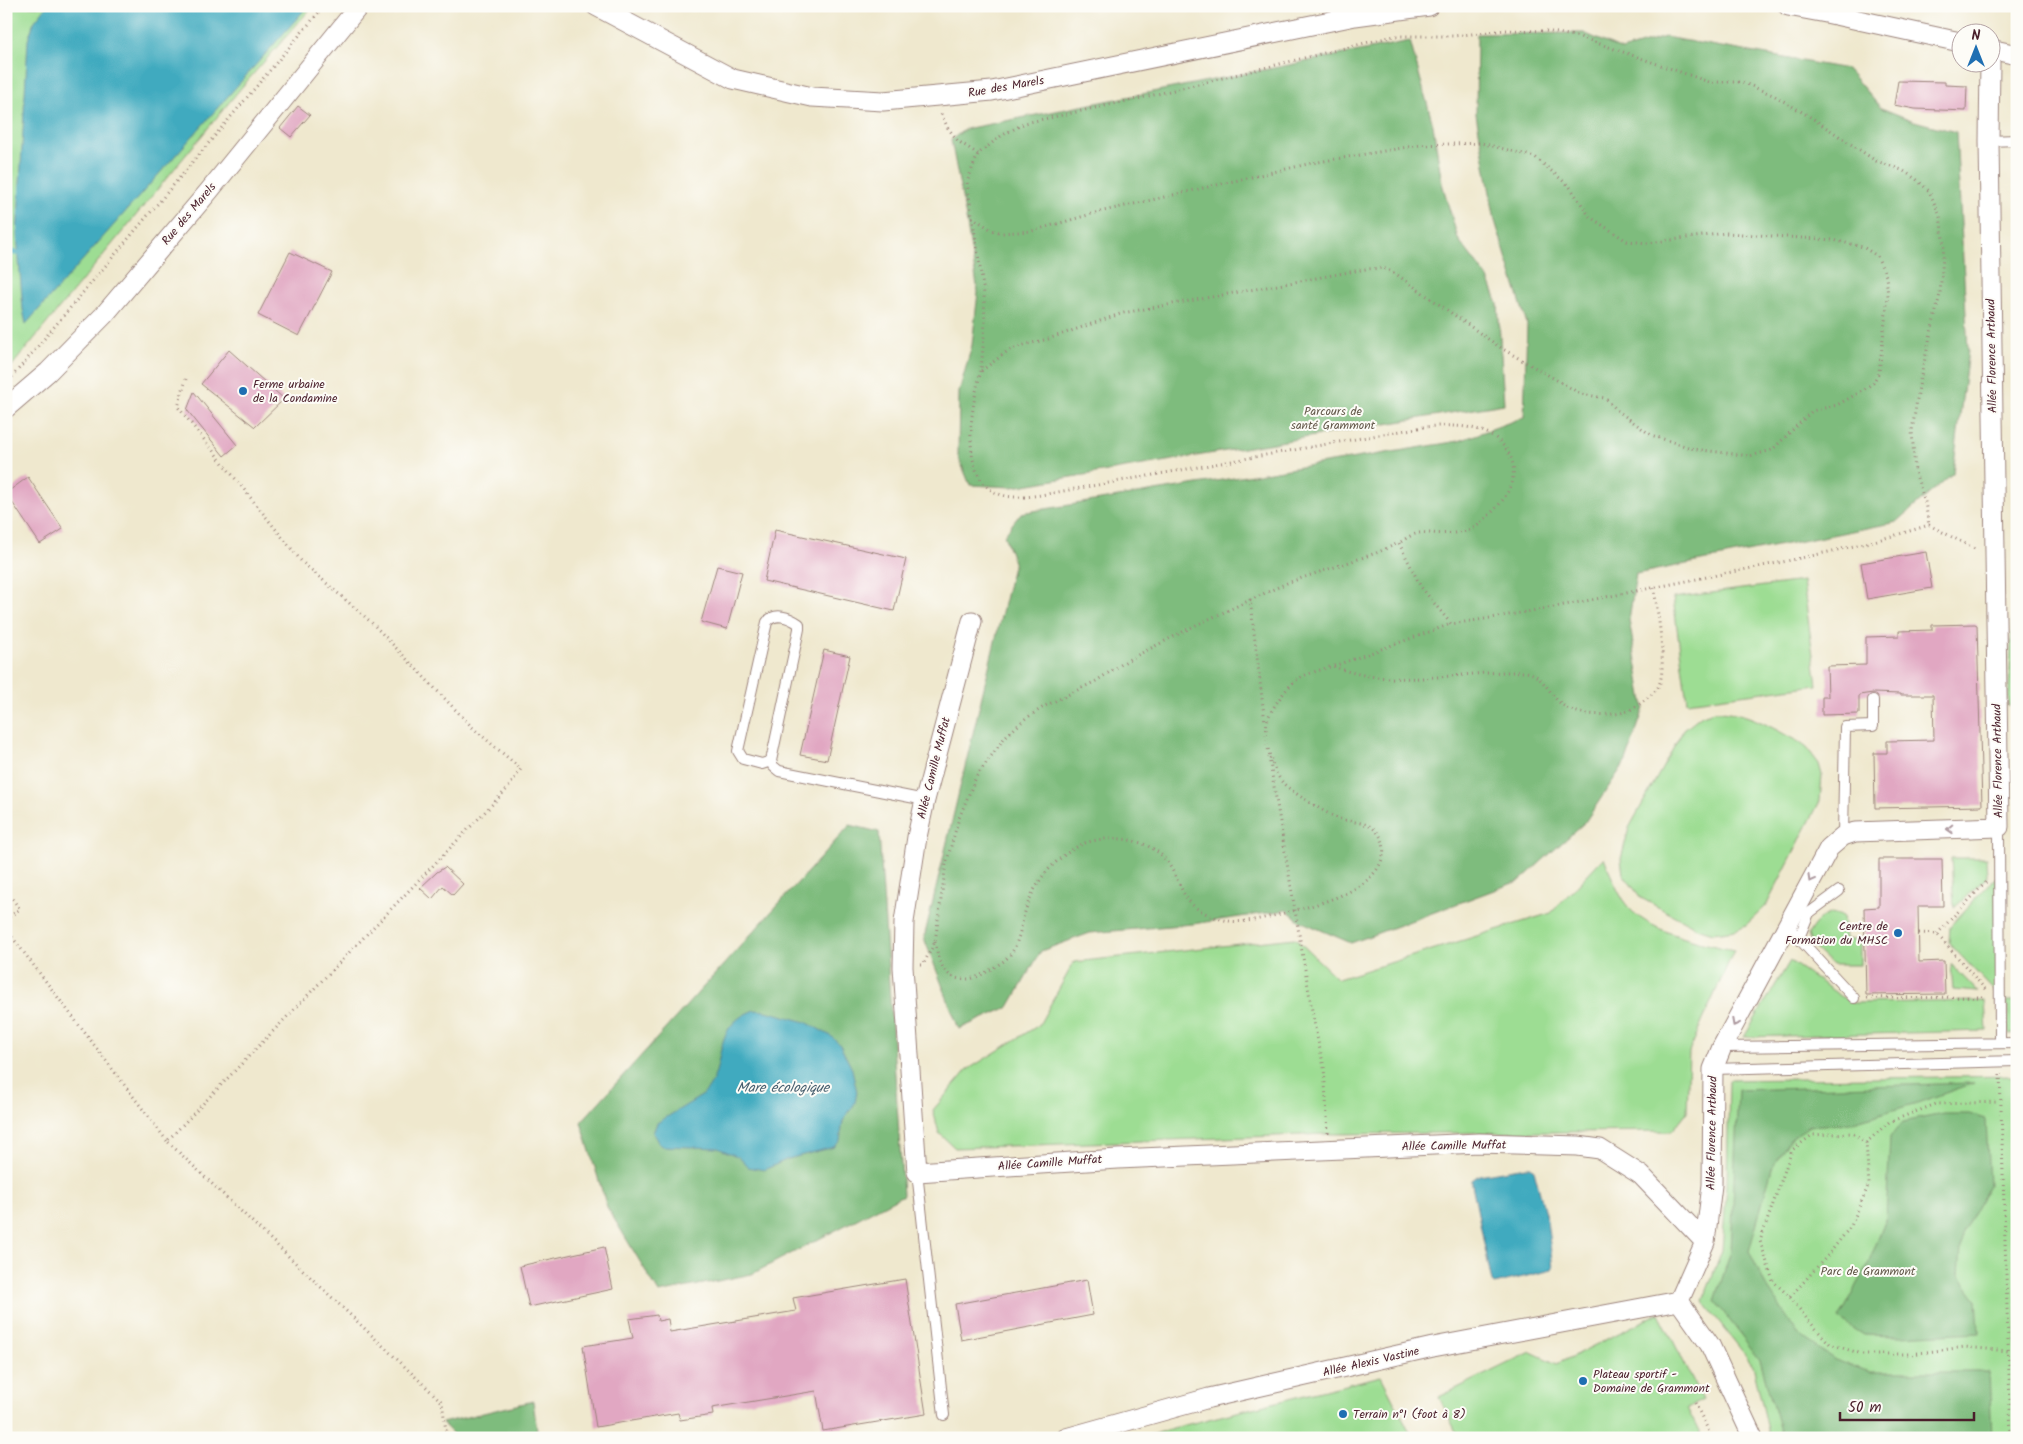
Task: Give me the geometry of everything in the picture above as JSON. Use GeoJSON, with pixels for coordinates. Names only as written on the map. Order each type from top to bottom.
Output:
{"type":"FeatureCollection","features":[{"type":"Feature","properties":{"kind":"street","name":"Rue des Marels"},"geometry":{"type":"LineString","coordinates":[[6,408],[48,372],[104,315],[209,191],[359,6]]}},
{"type":"Feature","properties":{"kind":"street","name":"Rue des Marels"},"geometry":{"type":"LineString","coordinates":[[596,6],[733,79],[812,97],[883,101],[992,91],[1355,16],[1429,6]]}},
{"type":"Feature","properties":{"kind":"street"},"geometry":{"type":"LineString","coordinates":[[1788,6],[1950,40]]}},
{"type":"Feature","properties":{"kind":"street"},"geometry":{"type":"LineString","coordinates":[[2000,51],[2017,55]]}},
{"type":"Feature","properties":{"kind":"street","name":"Allée Florence Arthaud"},"geometry":{"type":"LineString","coordinates":[[1679,1301],[1704,1242],[1712,1185],[1713,1069],[1722,1047],[1792,933],[1829,848],[1843,836],[1855,832],[1999,827],[1989,141],[1990,72]]}},
{"type":"Feature","properties":{"kind":"street","name":"Allée Camille Muffat"},"geometry":{"type":"LineString","coordinates":[[972,621],[925,800],[917,836],[904,922],[903,967],[917,1172],[1118,1159],[1479,1143],[1578,1146],[1600,1149],[1641,1175],[1704,1242]]}},
{"type":"Feature","properties":{"kind":"street"},"geometry":{"type":"LineString","coordinates":[[1679,1301],[1710,1345],[1753,1438]]}},
{"type":"Feature","properties":{"kind":"street","name":"Allée Alexis Vastine"},"geometry":{"type":"LineString","coordinates":[[1066,1438],[1209,1398],[1433,1347],[1679,1301]]}},
{"type":"Feature","properties":{"kind":"lane"},"geometry":{"type":"LineString","coordinates":[[1989,141],[2017,140]]}},
{"type":"Feature","properties":{"kind":"lane"},"geometry":{"type":"LineString","coordinates":[[771,761],[762,764],[742,759],[738,751],[767,622],[771,618],[778,616],[793,620],[799,624],[800,630],[771,761],[772,766],[779,771],[925,800]]}},
{"type":"Feature","properties":{"kind":"lane"},"geometry":{"type":"LineString","coordinates":[[1843,836],[1845,727],[1873,726],[1873,700]]}},
{"type":"Feature","properties":{"kind":"lane"},"geometry":{"type":"LineString","coordinates":[[1999,827],[2000,1043]]}},
{"type":"Feature","properties":{"kind":"lane"},"geometry":{"type":"LineString","coordinates":[[1839,891],[1809,913],[1792,933],[1854,998]]}},
{"type":"Feature","properties":{"kind":"lane"},"geometry":{"type":"LineString","coordinates":[[1722,1047],[2017,1042]]}},
{"type":"Feature","properties":{"kind":"lane"},"geometry":{"type":"LineString","coordinates":[[1713,1069],[2017,1061]]}},
{"type":"Feature","properties":{"kind":"lane"},"geometry":{"type":"LineString","coordinates":[[917,1172],[944,1415]]}},
{"type":"Feature","properties":{"kind":"path"},"geometry":{"type":"LineString","coordinates":[[11,381],[13,375],[324,6]]}},
{"type":"Feature","properties":{"kind":"path"},"geometry":{"type":"LineString","coordinates":[[1268,754],[1283,783],[1339,819],[1361,822],[1377,831],[1383,841],[1384,850],[1380,866],[1364,884],[1313,905],[1295,910],[1249,920],[1229,921],[1207,913],[1190,903],[1166,860],[1149,846],[1131,840],[1114,839],[1089,842],[1075,848],[1053,865],[1044,875],[1033,893],[1024,914],[1022,930],[1006,960],[978,978],[961,980],[950,977],[938,962],[935,942],[946,864],[959,818],[976,777],[1004,737],[1025,719],[1045,706],[1096,681],[1128,660],[1187,629],[1287,582],[1376,553],[1416,533],[1446,534],[1477,526],[1501,504],[1512,482],[1514,466],[1510,453],[1497,438],[1482,430],[1441,426],[1423,427],[1041,496],[1009,497],[997,494],[983,483],[974,465],[971,418],[981,371],[985,322],[984,292],[966,182],[978,154],[1001,136],[1026,123],[1394,36],[1454,36],[1506,30],[1546,31],[1580,37],[1709,82],[1742,82],[1775,96],[1876,161],[1902,170],[1916,179],[1929,191],[1940,216],[1944,245],[1940,294],[1920,380],[1912,431],[1915,472],[1925,502],[1929,525]]}},
{"type":"Feature","properties":{"kind":"path"},"geometry":{"type":"LineString","coordinates":[[921,98],[938,111],[958,141],[978,154]]}},
{"type":"Feature","properties":{"kind":"path"},"geometry":{"type":"LineString","coordinates":[[972,217],[992,230],[1002,233],[1032,231],[1095,213],[1312,163],[1420,146],[1481,143],[1535,157],[1570,187],[1590,217],[1628,240],[1648,243],[1726,233],[1833,240],[1850,243],[1863,247],[1877,256],[1886,276],[1888,296],[1879,372],[1873,383],[1837,405],[1812,411],[1772,450],[1750,456],[1694,449],[1651,436],[1618,411],[1605,398],[1581,394],[1501,348],[1396,274],[1383,268],[1366,269],[1124,313],[1048,340],[1009,350],[981,371]]}},
{"type":"Feature","properties":{"kind":"path"},"geometry":{"type":"LineString","coordinates":[[167,1141],[508,788],[521,769],[474,729],[371,622],[302,562],[178,407],[186,379]]}},
{"type":"Feature","properties":{"kind":"path"},"geometry":{"type":"LineString","coordinates":[[1266,729],[1265,725],[1277,700],[1301,677],[1451,624],[1517,615],[1752,569],[1883,540],[1929,525],[1996,559]]}},
{"type":"Feature","properties":{"kind":"path"},"geometry":{"type":"LineString","coordinates":[[1399,543],[1421,587],[1451,624]]}},
{"type":"Feature","properties":{"kind":"path"},"geometry":{"type":"LineString","coordinates":[[1333,666],[1365,676],[1434,678],[1483,673],[1528,672],[1540,679],[1563,706],[1576,712],[1599,715],[1622,714],[1639,704],[1657,689],[1661,678],[1662,650],[1654,588]]}},
{"type":"Feature","properties":{"kind":"path"},"geometry":{"type":"LineString","coordinates":[[1250,600],[1268,754],[1315,1028],[1324,1067],[1329,1150]]}},
{"type":"Feature","properties":{"kind":"path"},"geometry":{"type":"LineString","coordinates":[[1937,934],[2000,867]]}},
{"type":"Feature","properties":{"kind":"path"},"geometry":{"type":"LineString","coordinates":[[6,891],[20,909],[6,919]]}},
{"type":"Feature","properties":{"kind":"path"},"geometry":{"type":"LineString","coordinates":[[6,929],[167,1141],[442,1402],[447,1438]]}},
{"type":"Feature","properties":{"kind":"path"},"geometry":{"type":"LineString","coordinates":[[1854,998],[1992,997],[1937,934],[1919,933]]}},
{"type":"Feature","properties":{"kind":"path"},"geometry":{"type":"LineString","coordinates":[[903,967],[923,965],[935,942]]}},
{"type":"Feature","properties":{"kind":"path"},"geometry":{"type":"LineString","coordinates":[[2000,1062],[1999,1102],[2011,1438]]}},
{"type":"Feature","properties":{"kind":"path"},"geometry":{"type":"LineString","coordinates":[[1866,1142],[1889,1122],[1936,1104],[1999,1102]]}},
{"type":"Feature","properties":{"kind":"path"},"geometry":{"type":"LineString","coordinates":[[1866,1142],[1852,1133],[1812,1135],[1792,1150],[1760,1242],[1773,1281],[1790,1297],[1830,1344],[1862,1354],[1911,1354],[1965,1347],[2008,1351]]}},
{"type":"Feature","properties":{"kind":"path"},"geometry":{"type":"LineString","coordinates":[[1790,1297],[1851,1226],[1870,1184],[1866,1142]]}},
{"type":"Feature","properties":{"kind":"path"},"geometry":{"type":"LineString","coordinates":[[1696,1403],[1712,1438]]}},
{"type":"Feature","properties":{"kind":"green space"},"geometry":{"type":"Polygon","coordinates":[[[6,6],[313,6],[241,88],[6,373],[6,6]]]}},
{"type":"Feature","properties":{"kind":"green space","name":"Parcours de santé Grammont"},"geometry":{"type":"Polygon","coordinates":[[[1584,33],[1622,50],[1665,37],[1847,69],[1881,108],[1914,121],[1956,132],[1968,350],[1953,473],[1897,522],[1636,574],[1629,620],[1644,708],[1626,761],[1585,822],[1521,880],[1351,943],[1300,921],[1287,910],[1193,924],[1090,933],[1041,951],[1009,1007],[959,1029],[924,938],[1014,562],[1004,535],[1021,513],[1459,441],[1524,417],[1527,324],[1495,221],[1476,114],[1477,34],[1584,33]]]}},
{"type":"Feature","properties":{"kind":"green space"},"geometry":{"type":"Polygon","coordinates":[[[1410,41],[1433,125],[1442,183],[1458,239],[1488,278],[1498,304],[1504,404],[1013,487],[970,485],[958,456],[959,392],[972,345],[978,292],[951,140],[965,129],[1410,41]]]}},
{"type":"Feature","properties":{"kind":"green space"},"geometry":{"type":"Polygon","coordinates":[[[2016,549],[2017,705],[2008,706],[2016,549]]]}},
{"type":"Feature","properties":{"kind":"green space"},"geometry":{"type":"Polygon","coordinates":[[[1803,581],[1817,685],[1687,702],[1673,598],[1803,581]]]}},
{"type":"Feature","properties":{"kind":"green space"},"geometry":{"type":"Polygon","coordinates":[[[1714,711],[1726,711],[1748,717],[1799,742],[1807,748],[1819,764],[1822,775],[1820,801],[1766,906],[1746,925],[1735,930],[1713,933],[1697,928],[1641,898],[1623,874],[1621,859],[1629,828],[1684,729],[1702,715],[1714,711]]]}},
{"type":"Feature","properties":{"kind":"green space"},"geometry":{"type":"Polygon","coordinates":[[[850,825],[879,832],[903,1195],[752,1274],[659,1293],[607,1207],[581,1122],[850,825]]]}},
{"type":"Feature","properties":{"kind":"green space"},"geometry":{"type":"Polygon","coordinates":[[[1604,857],[1616,887],[1625,903],[1634,913],[1660,929],[1675,935],[1734,950],[1689,1052],[1687,1112],[1672,1131],[1328,1134],[955,1148],[939,1133],[933,1110],[967,1070],[1039,1025],[1074,962],[1295,938],[1338,979],[1551,913],[1604,857]]]}},
{"type":"Feature","properties":{"kind":"green space"},"geometry":{"type":"Polygon","coordinates":[[[1951,858],[1986,858],[1987,877],[1954,908],[1951,858]]]}},
{"type":"Feature","properties":{"kind":"green space"},"geometry":{"type":"Polygon","coordinates":[[[1996,877],[1997,994],[1949,943],[1950,926],[1996,877]]]}},
{"type":"Feature","properties":{"kind":"green space"},"geometry":{"type":"Polygon","coordinates":[[[1831,913],[1843,916],[1845,939],[1860,941],[1860,965],[1832,965],[1812,946],[1808,935],[1810,931],[1818,921],[1831,913]]]}},
{"type":"Feature","properties":{"kind":"green space"},"geometry":{"type":"Polygon","coordinates":[[[1790,961],[1851,1003],[1985,1001],[1987,1031],[1744,1037],[1790,961]]]}},
{"type":"Feature","properties":{"kind":"green space"},"geometry":{"type":"Polygon","coordinates":[[[1951,964],[1978,992],[1953,990],[1951,964]]]}},
{"type":"Feature","properties":{"kind":"green space"},"geometry":{"type":"Polygon","coordinates":[[[2007,1001],[2017,1001],[2017,1033],[2009,1034],[2007,1001]]]}},
{"type":"Feature","properties":{"kind":"green space","name":"Parc de Grammont"},"geometry":{"type":"Polygon","coordinates":[[[2017,1076],[2017,1438],[1770,1438],[1753,1365],[1703,1301],[1722,1250],[1727,1184],[1729,1080],[2017,1076]]]}},
{"type":"Feature","properties":{"kind":"green space"},"geometry":{"type":"Polygon","coordinates":[[[1974,1083],[1920,1102],[1850,1123],[1809,1126],[1790,1139],[1772,1168],[1749,1251],[1765,1284],[1798,1334],[1835,1360],[1870,1372],[1989,1372],[1992,1438],[1782,1438],[1760,1360],[1715,1301],[1731,1251],[1738,1090],[1974,1083]]]}},
{"type":"Feature","properties":{"kind":"green space"},"geometry":{"type":"Polygon","coordinates":[[[1943,1114],[1969,1114],[1986,1119],[1989,1185],[1962,1233],[1959,1275],[1977,1300],[1979,1332],[1899,1336],[1864,1335],[1839,1319],[1867,1267],[1886,1219],[1890,1137],[1903,1122],[1943,1114]]]}},
{"type":"Feature","properties":{"kind":"green space","name":"Plateau sportif - Domaine de Grammont"},"geometry":{"type":"Polygon","coordinates":[[[1659,1313],[1703,1400],[1687,1408],[1702,1438],[1459,1438],[1439,1397],[1531,1352],[1557,1364],[1659,1313]]]}},
{"type":"Feature","properties":{"kind":"green space"},"geometry":{"type":"Polygon","coordinates":[[[1381,1376],[1413,1438],[1142,1438],[1173,1428],[1381,1376]]]}},
{"type":"Feature","properties":{"kind":"green space"},"geometry":{"type":"Polygon","coordinates":[[[533,1401],[538,1438],[457,1438],[442,1423],[533,1401]]]}},
{"type":"Feature","properties":{"kind":"water"},"geometry":{"type":"Polygon","coordinates":[[[47,6],[308,6],[26,324],[23,310],[17,236],[28,40],[34,22],[47,6]]]}},
{"type":"Feature","properties":{"kind":"water","name":"Mare écologique"},"geometry":{"type":"Polygon","coordinates":[[[754,1010],[766,1011],[806,1022],[831,1036],[840,1045],[852,1069],[857,1092],[855,1103],[843,1121],[840,1141],[834,1147],[788,1159],[764,1170],[748,1167],[739,1157],[718,1148],[663,1146],[659,1144],[653,1133],[657,1123],[703,1095],[716,1073],[724,1038],[730,1027],[739,1018],[754,1010]]]}},
{"type":"Feature","properties":{"kind":"water"},"geometry":{"type":"Polygon","coordinates":[[[1531,1167],[1534,1170],[1547,1221],[1553,1268],[1552,1270],[1494,1284],[1492,1282],[1472,1180],[1479,1175],[1531,1167]]]}},
{"type":"Feature","properties":{"kind":"building"},"geometry":{"type":"Polygon","coordinates":[[[1898,81],[1945,82],[1945,85],[1967,86],[1966,111],[1915,109],[1894,105],[1898,81]]]}},
{"type":"Feature","properties":{"kind":"building"},"geometry":{"type":"Polygon","coordinates":[[[298,106],[310,115],[291,137],[280,128],[298,106]]]}},
{"type":"Feature","properties":{"kind":"building"},"geometry":{"type":"Polygon","coordinates":[[[290,252],[332,272],[299,336],[258,315],[290,252]]]}},
{"type":"Feature","properties":{"kind":"building","name":"Ferme urbaine de la Condamine"},"geometry":{"type":"Polygon","coordinates":[[[229,350],[284,399],[255,427],[201,384],[229,350]]]}},
{"type":"Feature","properties":{"kind":"building"},"geometry":{"type":"Polygon","coordinates":[[[194,392],[237,445],[224,456],[187,410],[194,392]]]}},
{"type":"Feature","properties":{"kind":"building"},"geometry":{"type":"Polygon","coordinates":[[[28,477],[63,529],[40,544],[6,493],[28,477]]]}},
{"type":"Feature","properties":{"kind":"building"},"geometry":{"type":"Polygon","coordinates":[[[775,530],[906,559],[894,611],[764,581],[775,530]]]}},
{"type":"Feature","properties":{"kind":"building"},"geometry":{"type":"Polygon","coordinates":[[[1926,552],[1932,588],[1867,599],[1861,563],[1926,552]]]}},
{"type":"Feature","properties":{"kind":"building"},"geometry":{"type":"Polygon","coordinates":[[[717,566],[742,572],[727,629],[701,622],[717,566]]]}},
{"type":"Feature","properties":{"kind":"building"},"geometry":{"type":"Polygon","coordinates":[[[1932,625],[1977,625],[1982,806],[1875,808],[1874,753],[1887,753],[1887,741],[1934,740],[1933,695],[1873,693],[1859,695],[1859,714],[1822,715],[1822,697],[1828,697],[1827,666],[1866,665],[1866,637],[1899,636],[1899,631],[1932,630],[1932,625]]]}},
{"type":"Feature","properties":{"kind":"building"},"geometry":{"type":"Polygon","coordinates":[[[824,650],[850,656],[827,760],[800,755],[824,650]]]}},
{"type":"Feature","properties":{"kind":"building"},"geometry":{"type":"Polygon","coordinates":[[[1879,859],[1942,859],[1943,906],[1918,906],[1919,962],[1944,961],[1945,994],[1866,995],[1864,908],[1879,907],[1879,859]]]}},
{"type":"Feature","properties":{"kind":"building"},"geometry":{"type":"Polygon","coordinates":[[[445,867],[463,884],[453,895],[443,886],[432,899],[420,888],[445,867]]]}},
{"type":"Feature","properties":{"kind":"building"},"geometry":{"type":"Polygon","coordinates":[[[604,1247],[613,1289],[529,1307],[520,1266],[604,1247]]]}},
{"type":"Feature","properties":{"kind":"building"},"geometry":{"type":"Polygon","coordinates":[[[905,1279],[926,1414],[823,1431],[816,1391],[712,1408],[713,1415],[680,1420],[678,1413],[596,1427],[583,1346],[633,1338],[629,1319],[657,1315],[658,1321],[668,1319],[670,1332],[796,1311],[793,1298],[905,1279]]]}},
{"type":"Feature","properties":{"kind":"building"},"geometry":{"type":"Polygon","coordinates":[[[1087,1280],[1093,1315],[961,1340],[955,1304],[1087,1280]]]}},
{"type":"Feature","properties":{"kind":"waterway"},"geometry":{"type":"LineString","coordinates":[[6,252],[18,253]]}},
{"type":"Feature","properties":{"kind":"place","name":"Ferme urbaine de la Condamine"},"geometry":{"type":"Point","coordinates":[243,391]}},
{"type":"Feature","properties":{"kind":"place","name":"Centre de Formation du MHSC"},"geometry":{"type":"Point","coordinates":[1898,933]}},
{"type":"Feature","properties":{"kind":"place","name":"Plateau sportif - Domaine de Grammont"},"geometry":{"type":"Point","coordinates":[1583,1381]}},
{"type":"Feature","properties":{"kind":"place","name":"Terrain n°1 (foot à 8)"},"geometry":{"type":"Point","coordinates":[1343,1414]}}]}
